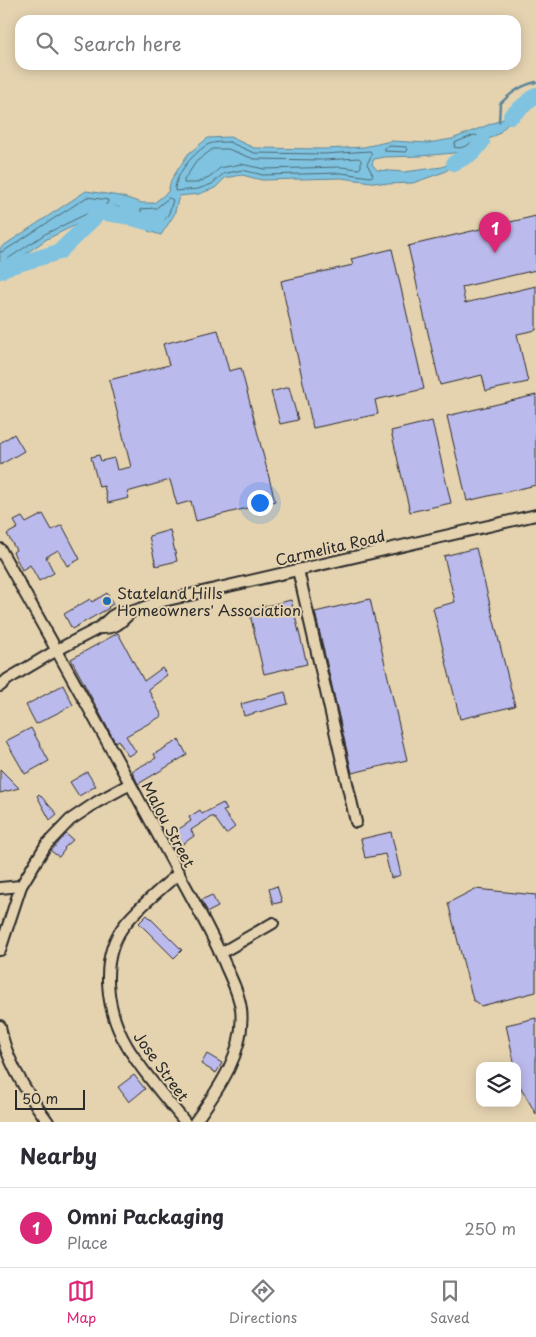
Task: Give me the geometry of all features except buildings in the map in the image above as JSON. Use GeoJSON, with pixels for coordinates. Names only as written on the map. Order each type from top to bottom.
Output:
{"type":"FeatureCollection","features":[{"type":"Feature","properties":{"kind":"street","name":"Carmelita Road"},"geometry":{"type":"LineString","coordinates":[[0,686],[57,650],[99,628],[107,619],[119,612],[131,612],[159,602],[536,515]]}},
{"type":"Feature","properties":{"kind":"street","name":"Malou Street"},"geometry":{"type":"LineString","coordinates":[[0,549],[179,874],[221,953],[237,992],[241,1010],[240,1028],[234,1056],[217,1091],[195,1122]]}},
{"type":"Feature","properties":{"kind":"street"},"geometry":{"type":"LineString","coordinates":[[298,570],[356,822]]}},
{"type":"Feature","properties":{"kind":"street"},"geometry":{"type":"LineString","coordinates":[[0,950],[21,886],[46,845],[70,820],[97,802],[130,784]]}},
{"type":"Feature","properties":{"kind":"street","name":"Jose Street"},"geometry":{"type":"LineString","coordinates":[[179,874],[126,923],[117,937],[111,954],[108,972],[109,996],[126,1044],[141,1068],[185,1122]]}},
{"type":"Feature","properties":{"kind":"street"},"geometry":{"type":"LineString","coordinates":[[0,888],[21,886]]}},
{"type":"Feature","properties":{"kind":"street"},"geometry":{"type":"LineString","coordinates":[[221,953],[273,923]]}},
{"type":"Feature","properties":{"kind":"street"},"geometry":{"type":"LineString","coordinates":[[0,1026],[1,1041],[38,1108],[48,1122]]}},
{"type":"Feature","properties":{"kind":"water"},"geometry":{"type":"Polygon","coordinates":[[[536,95],[498,134],[465,152],[374,159],[372,164],[377,170],[404,172],[442,167],[473,153],[444,172],[413,183],[387,184],[341,178],[262,180],[242,175],[225,178],[215,188],[199,194],[179,196],[174,215],[161,235],[148,231],[130,211],[114,206],[47,239],[0,271],[0,248],[86,191],[120,196],[142,203],[154,203],[168,192],[171,180],[188,154],[208,138],[230,137],[254,148],[324,149],[364,147],[391,141],[428,143],[452,139],[506,118],[536,95]]]}},
{"type":"Feature","properties":{"kind":"waterway"},"geometry":{"type":"LineString","coordinates":[[499,122],[500,104],[516,90],[536,82]]}},
{"type":"Feature","properties":{"kind":"waterway"},"geometry":{"type":"LineString","coordinates":[[511,116],[536,95]]}},
{"type":"Feature","properties":{"kind":"waterway"},"geometry":{"type":"LineString","coordinates":[[454,163],[473,153],[482,142]]}},
{"type":"Feature","properties":{"kind":"waterway"},"geometry":{"type":"LineString","coordinates":[[0,271],[4,268],[59,252],[100,212],[125,216],[154,224],[157,218]]}},
{"type":"Feature","properties":{"kind":"place","name":"Omni Packaging"},"geometry":{"type":"Point","coordinates":[495,253]}},
{"type":"Feature","properties":{"kind":"place","name":"Stateland Hills Homeowners' Association"},"geometry":{"type":"Point","coordinates":[107,601]}}]}
